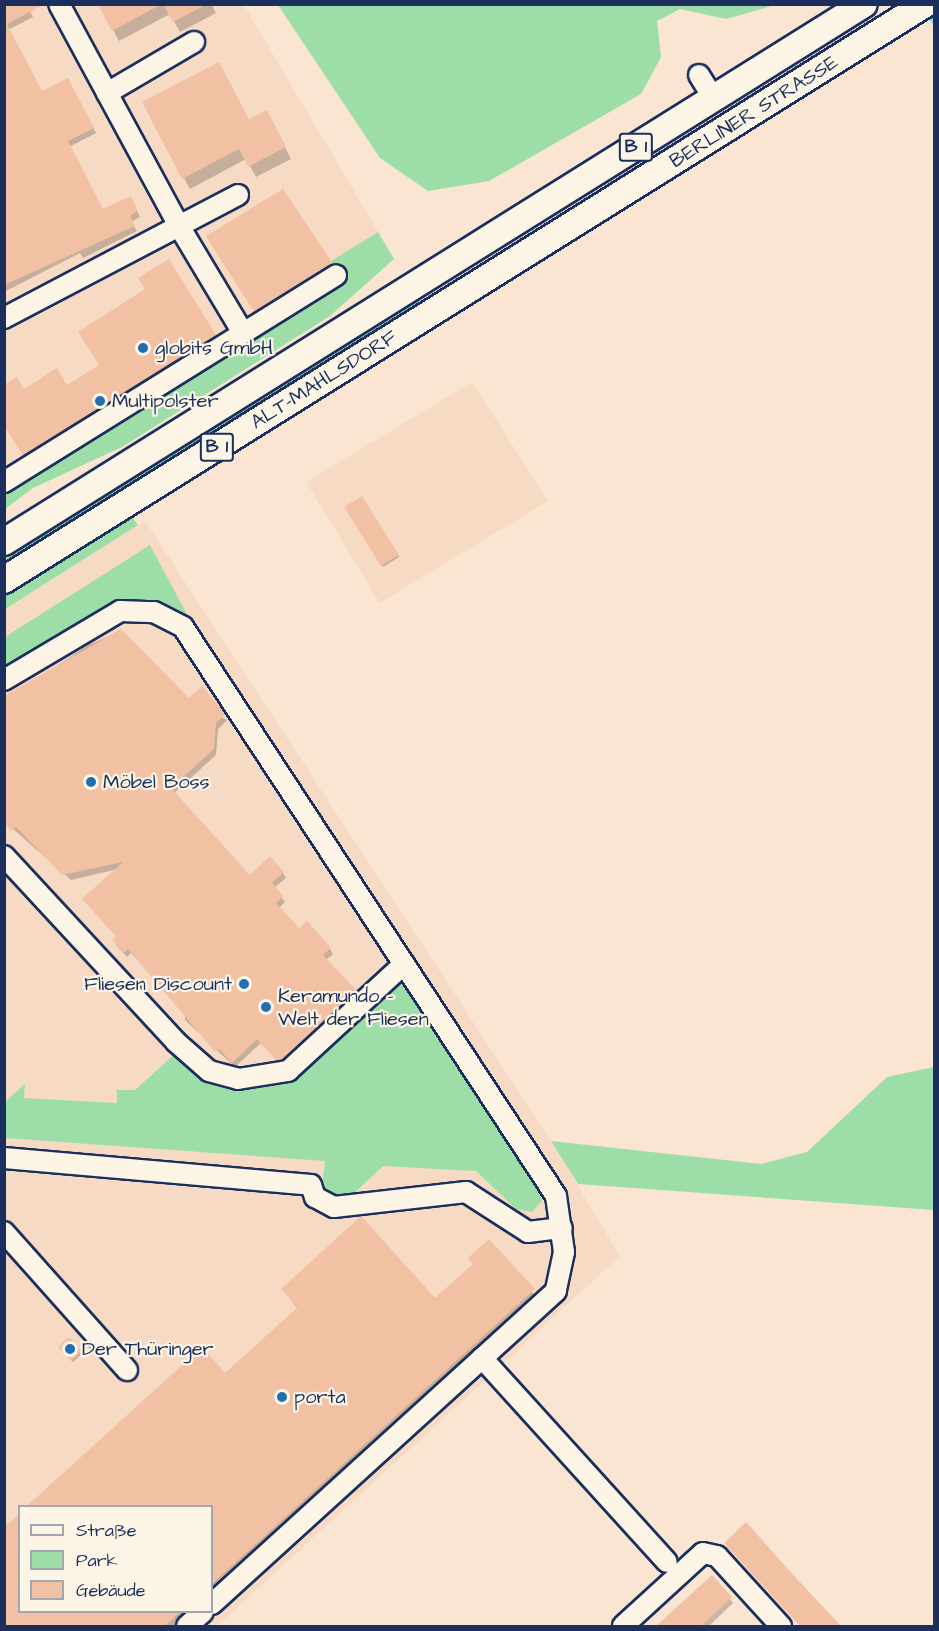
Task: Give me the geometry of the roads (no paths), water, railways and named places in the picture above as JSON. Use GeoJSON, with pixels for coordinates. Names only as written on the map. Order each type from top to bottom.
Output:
{"type":"FeatureCollection","features":[{"type":"Feature","properties":{"kind":"main road","name":"BERLINER STRASSE"},"geometry":{"type":"LineString","coordinates":[[409,289],[864,4]]}},
{"type":"Feature","properties":{"kind":"main road","name":"BERLINER STRASSE"},"geometry":{"type":"LineString","coordinates":[[430,314],[925,4]]}},
{"type":"Feature","properties":{"kind":"main road","name":"ALT-MAHLSDORF"},"geometry":{"type":"LineString","coordinates":[[4,542],[409,289]]}},
{"type":"Feature","properties":{"kind":"main road","name":"ALT-MAHLSDORF"},"geometry":{"type":"LineString","coordinates":[[4,580],[430,314]]}},
{"type":"Feature","properties":{"kind":"lane"},"geometry":{"type":"LineString","coordinates":[[59,4],[179,226],[243,333]]}},
{"type":"Feature","properties":{"kind":"lane"},"geometry":{"type":"LineString","coordinates":[[107,93],[194,42]]}},
{"type":"Feature","properties":{"kind":"lane"},"geometry":{"type":"LineString","coordinates":[[699,75],[714,99]]}},
{"type":"Feature","properties":{"kind":"lane"},"geometry":{"type":"LineString","coordinates":[[4,318],[238,195]]}},
{"type":"Feature","properties":{"kind":"lane"},"geometry":{"type":"LineString","coordinates":[[7,475],[336,275]]}},
{"type":"Feature","properties":{"kind":"lane"},"geometry":{"type":"LineString","coordinates":[[4,680],[120,611],[154,612],[183,627],[556,1196],[564,1252],[556,1291],[213,1603]]}},
{"type":"Feature","properties":{"kind":"lane"},"geometry":{"type":"LineString","coordinates":[[4,856],[176,1042],[209,1071],[238,1079],[288,1071],[404,964]]}},
{"type":"Feature","properties":{"kind":"lane"},"geometry":{"type":"LineString","coordinates":[[4,1158],[311,1185],[315,1197],[334,1207],[466,1192],[528,1232],[562,1228]]}},
{"type":"Feature","properties":{"kind":"lane"},"geometry":{"type":"LineString","coordinates":[[4,1232],[127,1370]]}},
{"type":"Feature","properties":{"kind":"lane"},"geometry":{"type":"LineString","coordinates":[[482,1358],[667,1562]]}},
{"type":"Feature","properties":{"kind":"lane"},"geometry":{"type":"LineString","coordinates":[[623,1626],[703,1553],[717,1556],[781,1626]]}},
{"type":"Feature","properties":{"kind":"lane"},"geometry":{"type":"LineString","coordinates":[[187,1626],[201,1613]]}},
{"type":"Feature","properties":{"kind":"place","name":"globits GmbH"},"geometry":{"type":"Point","coordinates":[143,348]}},
{"type":"Feature","properties":{"kind":"place","name":"Multipolster"},"geometry":{"type":"Point","coordinates":[100,401]}},
{"type":"Feature","properties":{"kind":"place","name":"Möbel Boss"},"geometry":{"type":"Point","coordinates":[91,782]}},
{"type":"Feature","properties":{"kind":"place","name":"Fliesen Discount"},"geometry":{"type":"Point","coordinates":[244,984]}},
{"type":"Feature","properties":{"kind":"place","name":"Keramundo - Welt der Fliesen"},"geometry":{"type":"Point","coordinates":[266,1007]}},
{"type":"Feature","properties":{"kind":"place","name":"Der Thüringer"},"geometry":{"type":"Point","coordinates":[70,1349]}},
{"type":"Feature","properties":{"kind":"place","name":"porta"},"geometry":{"type":"Point","coordinates":[282,1397]}}]}
